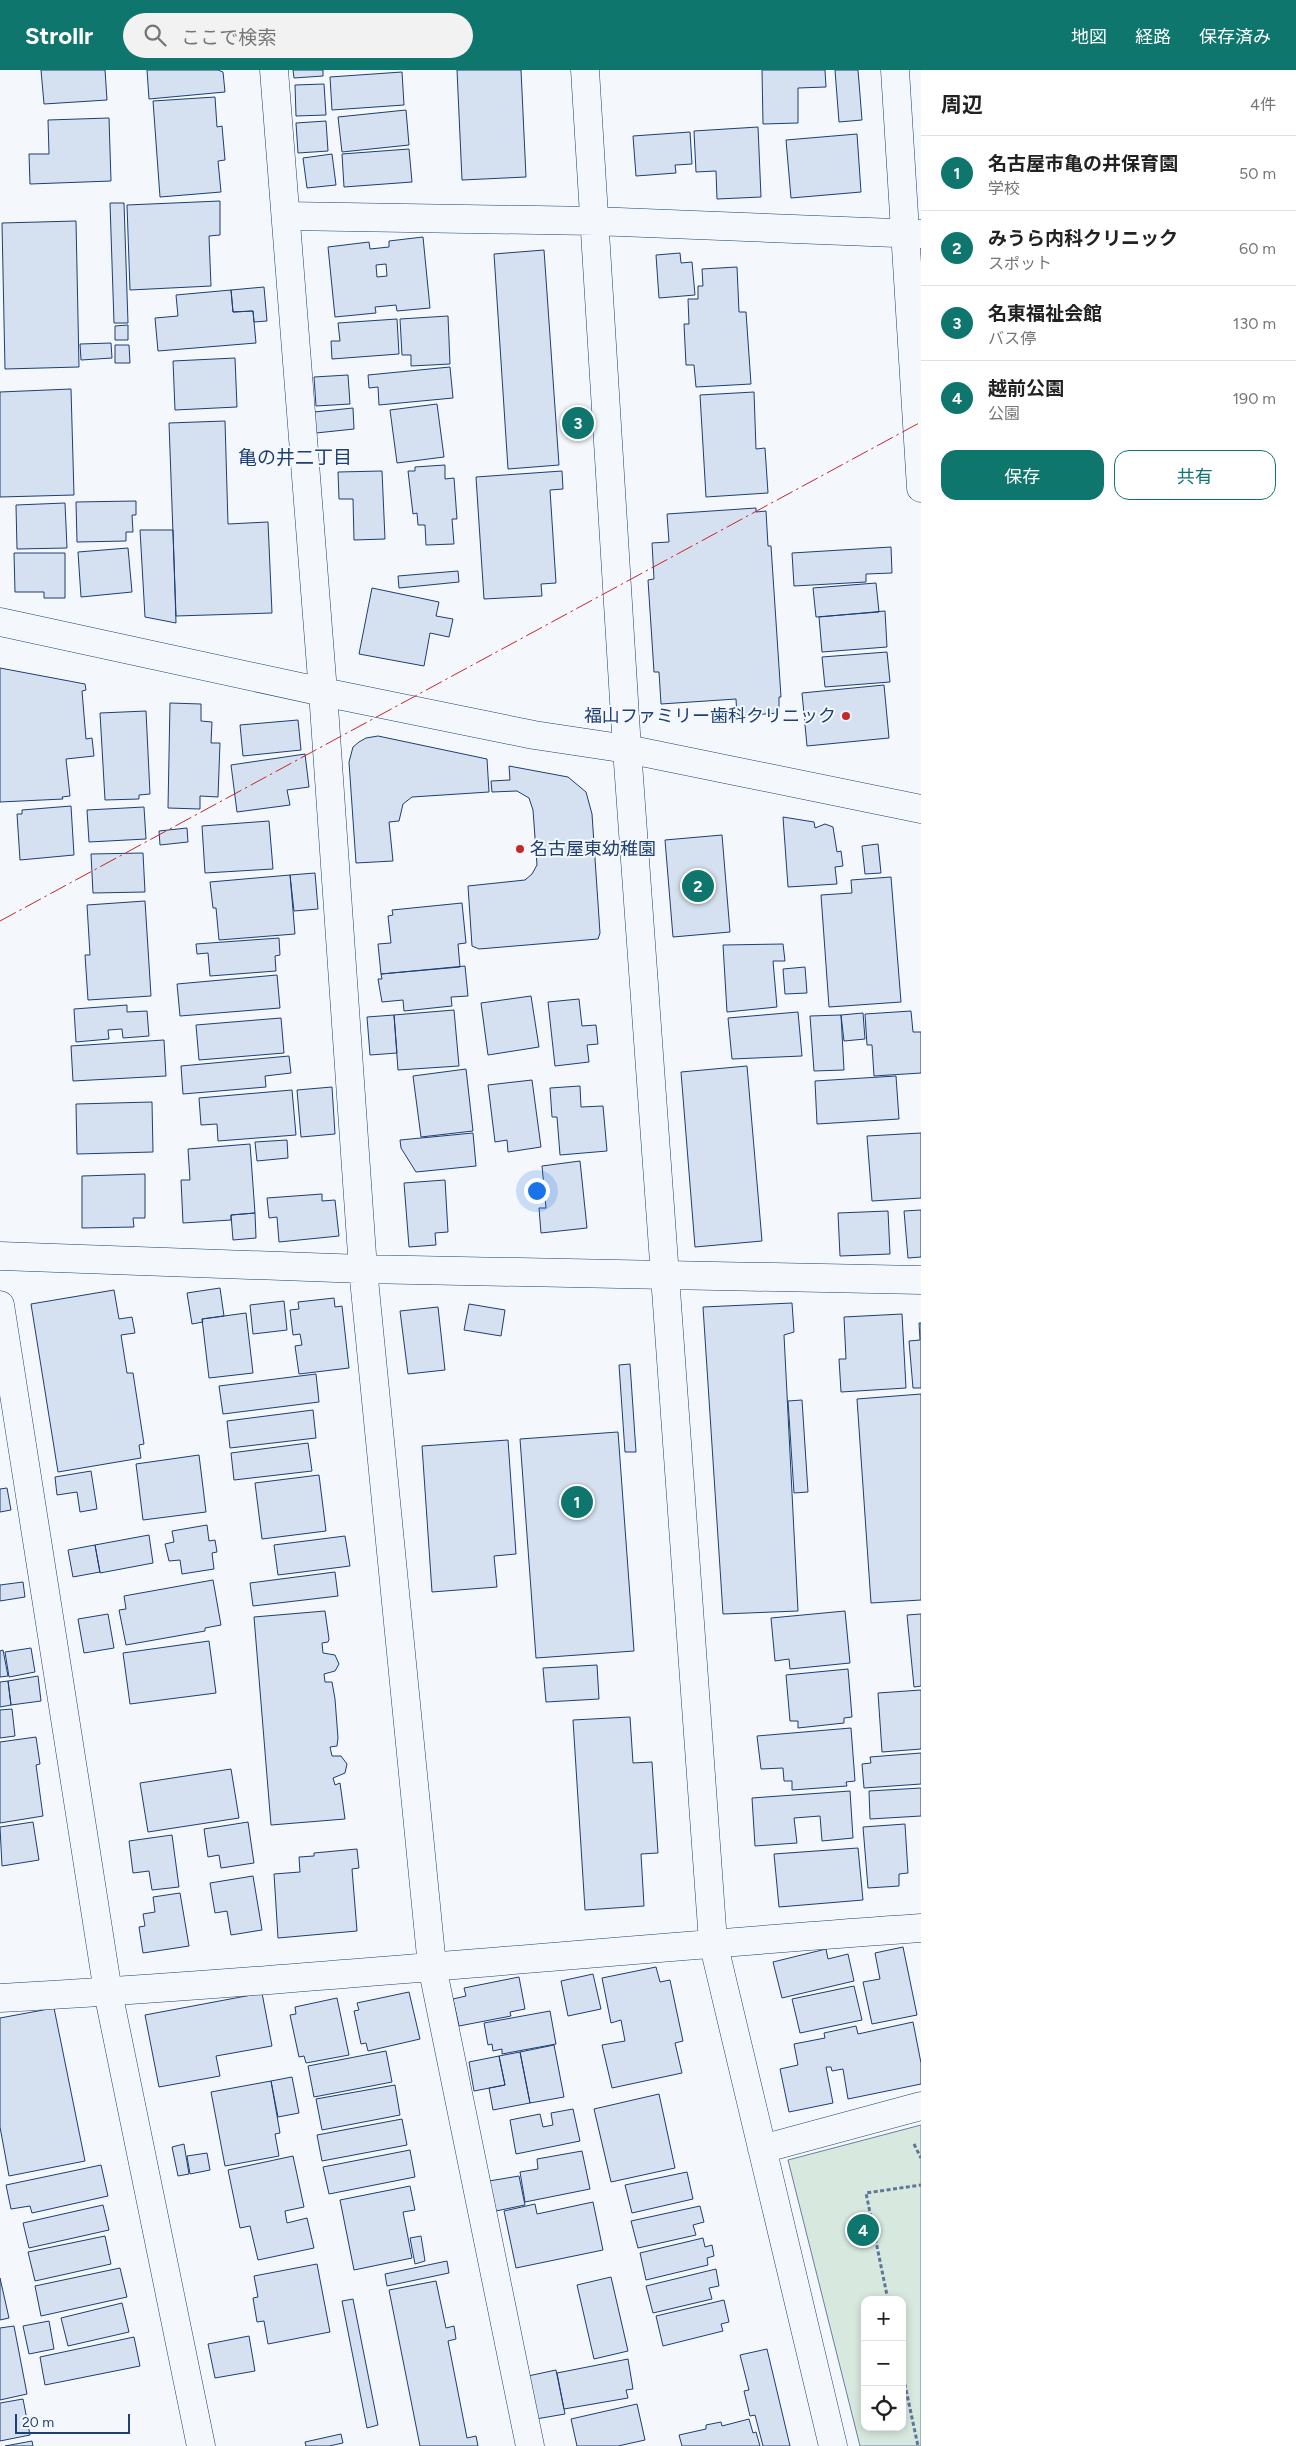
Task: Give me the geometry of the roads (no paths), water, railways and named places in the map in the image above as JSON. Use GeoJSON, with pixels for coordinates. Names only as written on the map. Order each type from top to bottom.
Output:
{"type":"FeatureCollection","features":[{"type":"Feature","properties":{"kind":"street"},"geometry":{"type":"LineString","coordinates":[[274,70],[323,692],[363,1269],[432,1966],[530,2446]]}},
{"type":"Feature","properties":{"kind":"street"},"geometry":{"type":"LineString","coordinates":[[585,70],[627,749],[713,1942],[833,2446]]}},
{"type":"Feature","properties":{"kind":"street"},"geometry":{"type":"LineString","coordinates":[[895,70],[913,233],[921,488]]}},
{"type":"Feature","properties":{"kind":"street"},"geometry":{"type":"LineString","coordinates":[[287,216],[594,221],[913,233]]}},
{"type":"Feature","properties":{"kind":"street"},"geometry":{"type":"LineString","coordinates":[[0,622],[323,692],[534,735],[627,749],[921,809]]}},
{"type":"Feature","properties":{"kind":"street"},"geometry":{"type":"LineString","coordinates":[[0,1256],[363,1269],[665,1277],[921,1280]]}},
{"type":"Feature","properties":{"kind":"street"},"geometry":{"type":"LineString","coordinates":[[0,1305],[108,1992],[201,2446]]}},
{"type":"Feature","properties":{"kind":"street"},"geometry":{"type":"LineString","coordinates":[[0,1998],[108,1992],[713,1942],[921,1928]]}},
{"type":"Feature","properties":{"kind":"street"},"geometry":{"type":"LineString","coordinates":[[762,2149],[921,2106]]}},
{"type":"Feature","properties":{"kind":"place","name":"名東福祉会館"},"geometry":{"type":"Point","coordinates":[578,423]}},
{"type":"Feature","properties":{"kind":"place","name":"福山ファミリー歯科クリニック"},"geometry":{"type":"Point","coordinates":[846,716]}},
{"type":"Feature","properties":{"kind":"place","name":"名古屋東幼稚園"},"geometry":{"type":"Point","coordinates":[520,849]}},
{"type":"Feature","properties":{"kind":"place","name":"みうら内科クリニック"},"geometry":{"type":"Point","coordinates":[698,886]}},
{"type":"Feature","properties":{"kind":"place","name":"名古屋市亀の井保育園"},"geometry":{"type":"Point","coordinates":[577,1502]}},
{"type":"Feature","properties":{"kind":"place","name":"越前公園"},"geometry":{"type":"Point","coordinates":[863,2230]}},
{"type":"Feature","properties":{"kind":"district","name":"亀の井二丁目"},"geometry":{"type":"Point","coordinates":[295,457]}}]}
